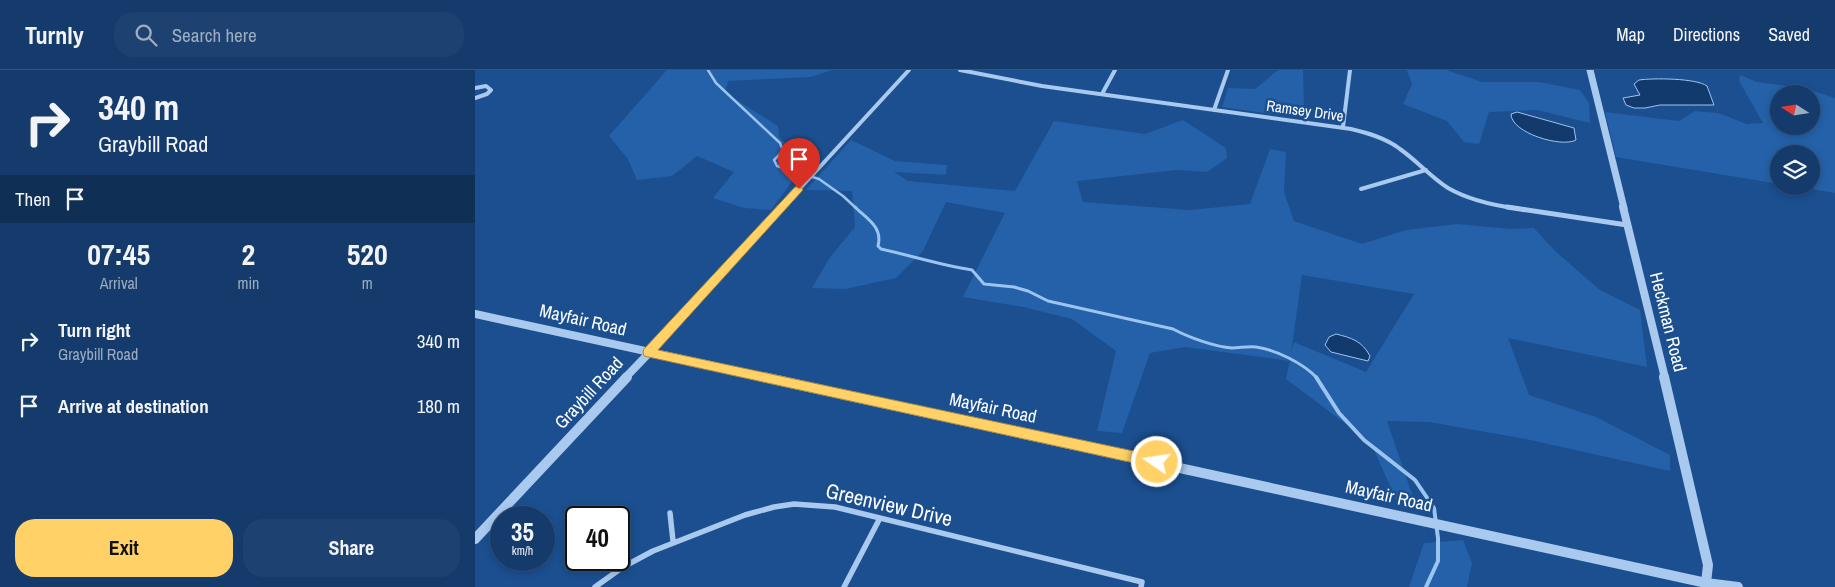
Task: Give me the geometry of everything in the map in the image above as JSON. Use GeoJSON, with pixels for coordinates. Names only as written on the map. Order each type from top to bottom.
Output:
{"type":"FeatureCollection","features":[{"type":"Feature","properties":{"kind":"street","name":"Graybill Road"},"geometry":{"type":"LineString","coordinates":[[475,540],[909,70]]}},
{"type":"Feature","properties":{"kind":"street","name":"Ramsey Drive"},"geometry":{"type":"LineString","coordinates":[[960,70],[988,74],[1015,82],[1343,127],[1365,132],[1391,143],[1451,190],[1487,203],[1627,225]]}},
{"type":"Feature","properties":{"kind":"street"},"geometry":{"type":"LineString","coordinates":[[1102,94],[1115,70]]}},
{"type":"Feature","properties":{"kind":"street"},"geometry":{"type":"LineString","coordinates":[[1214,110],[1228,70]]}},
{"type":"Feature","properties":{"kind":"street"},"geometry":{"type":"LineString","coordinates":[[1343,127],[1351,70]]}},
{"type":"Feature","properties":{"kind":"street","name":"Heckman Road"},"geometry":{"type":"LineString","coordinates":[[1590,70],[1704,546],[1708,565],[1706,585]]}},
{"type":"Feature","properties":{"kind":"street"},"geometry":{"type":"LineString","coordinates":[[475,88],[490,88],[489,92],[475,100]]}},
{"type":"Feature","properties":{"kind":"street"},"geometry":{"type":"LineString","coordinates":[[1361,189],[1426,170]]}},
{"type":"Feature","properties":{"kind":"street","name":"Mayfair Road"},"geometry":{"type":"LineString","coordinates":[[475,314],[1044,437],[1706,585],[1738,587]]}},
{"type":"Feature","properties":{"kind":"street","name":"Greenview Drive"},"geometry":{"type":"LineString","coordinates":[[595,587],[638,558],[673,541],[751,513],[793,504],[835,507],[1142,582],[1141,587]]}},
{"type":"Feature","properties":{"kind":"street"},"geometry":{"type":"LineString","coordinates":[[669,513],[673,541]]}},
{"type":"Feature","properties":{"kind":"street"},"geometry":{"type":"LineString","coordinates":[[844,587],[880,518]]}},
{"type":"Feature","properties":{"kind":"shaded area"},"geometry":{"type":"Polygon","coordinates":[[[667,70],[832,70],[811,77],[728,81],[725,93],[778,126],[779,137],[805,164],[771,210],[744,208],[713,198],[734,172],[697,156],[672,176],[637,180],[628,159],[609,136],[667,70]]]}},
{"type":"Feature","properties":{"kind":"shaded area"},"geometry":{"type":"Polygon","coordinates":[[[1278,70],[1303,70],[1304,109],[1280,115],[1222,107],[1228,88],[1255,89],[1278,70]]]}},
{"type":"Feature","properties":{"kind":"shaded area"},"geometry":{"type":"Polygon","coordinates":[[[1407,70],[1446,70],[1482,82],[1539,82],[1580,90],[1589,103],[1590,123],[1537,110],[1489,112],[1479,144],[1464,142],[1447,121],[1403,104],[1412,84],[1407,70]]]}},
{"type":"Feature","properties":{"kind":"shaded area"},"geometry":{"type":"Polygon","coordinates":[[[1740,75],[1757,82],[1780,85],[1770,85],[1770,135],[1820,135],[1820,93],[1835,98],[1835,193],[1820,190],[1820,145],[1770,145],[1770,183],[1616,157],[1605,112],[1679,121],[1695,111],[1718,113],[1747,124],[1763,123],[1739,81],[1740,75]]]}},
{"type":"Feature","properties":{"kind":"shaded area"},"geometry":{"type":"Polygon","coordinates":[[[1674,79],[1701,83],[1707,86],[1714,105],[1660,105],[1634,108],[1626,105],[1623,98],[1640,95],[1634,84],[1639,80],[1674,79]]]}},
{"type":"Feature","properties":{"kind":"shaded area"},"geometry":{"type":"Polygon","coordinates":[[[1517,112],[1574,128],[1576,140],[1560,142],[1528,133],[1513,121],[1511,114],[1517,112]]]}},
{"type":"Feature","properties":{"kind":"shaded area"},"geometry":{"type":"Polygon","coordinates":[[[1183,120],[1226,148],[1227,158],[1207,172],[1176,170],[1077,181],[1083,202],[1190,210],[1250,204],[1270,149],[1286,152],[1284,192],[1294,221],[1362,244],[1406,230],[1457,224],[1510,229],[1534,228],[1555,251],[1600,290],[1640,310],[1647,367],[1508,338],[1529,395],[1596,417],[1670,455],[1670,471],[1526,439],[1429,422],[1387,421],[1415,503],[1398,504],[1371,443],[1286,379],[1290,361],[1185,347],[1150,353],[1122,433],[1097,431],[1116,351],[1072,319],[1023,307],[963,297],[1005,213],[946,202],[923,251],[896,278],[845,289],[812,288],[830,257],[855,227],[852,191],[806,190],[851,140],[895,161],[947,165],[946,175],[894,172],[908,181],[1015,191],[1054,121],[1145,134],[1183,120]],[[1302,275],[1291,353],[1294,342],[1366,372],[1414,294],[1302,275]]]}},
{"type":"Feature","properties":{"kind":"shaded area"},"geometry":{"type":"Polygon","coordinates":[[[1336,334],[1352,339],[1364,347],[1370,356],[1368,361],[1331,352],[1325,345],[1329,337],[1336,334]]]}},
{"type":"Feature","properties":{"kind":"shaded area"},"geometry":{"type":"Polygon","coordinates":[[[1463,540],[1472,563],[1467,587],[1409,587],[1424,543],[1463,540]]]}},
{"type":"Feature","properties":{"kind":"waterway"},"geometry":{"type":"LineString","coordinates":[[708,70],[716,83],[780,143],[783,151],[774,160],[777,166],[819,179],[856,208]]}},
{"type":"Feature","properties":{"kind":"waterway"},"geometry":{"type":"LineString","coordinates":[[855,207],[876,228],[879,239],[878,246],[881,249],[972,270],[984,284],[1014,287],[1028,291],[1048,301],[1173,329],[1218,346],[1232,348],[1256,347],[1272,351],[1297,362],[1316,377]]}},
{"type":"Feature","properties":{"kind":"waterway"},"geometry":{"type":"LineString","coordinates":[[1316,377],[1339,413],[1364,440],[1415,480],[1434,508],[1438,538],[1438,561],[1426,587]]}},
{"type":"Feature","properties":{"kind":"route"},"geometry":{"type":"LineString","coordinates":[[799,189],[649,352],[1157,462]]}}]}
